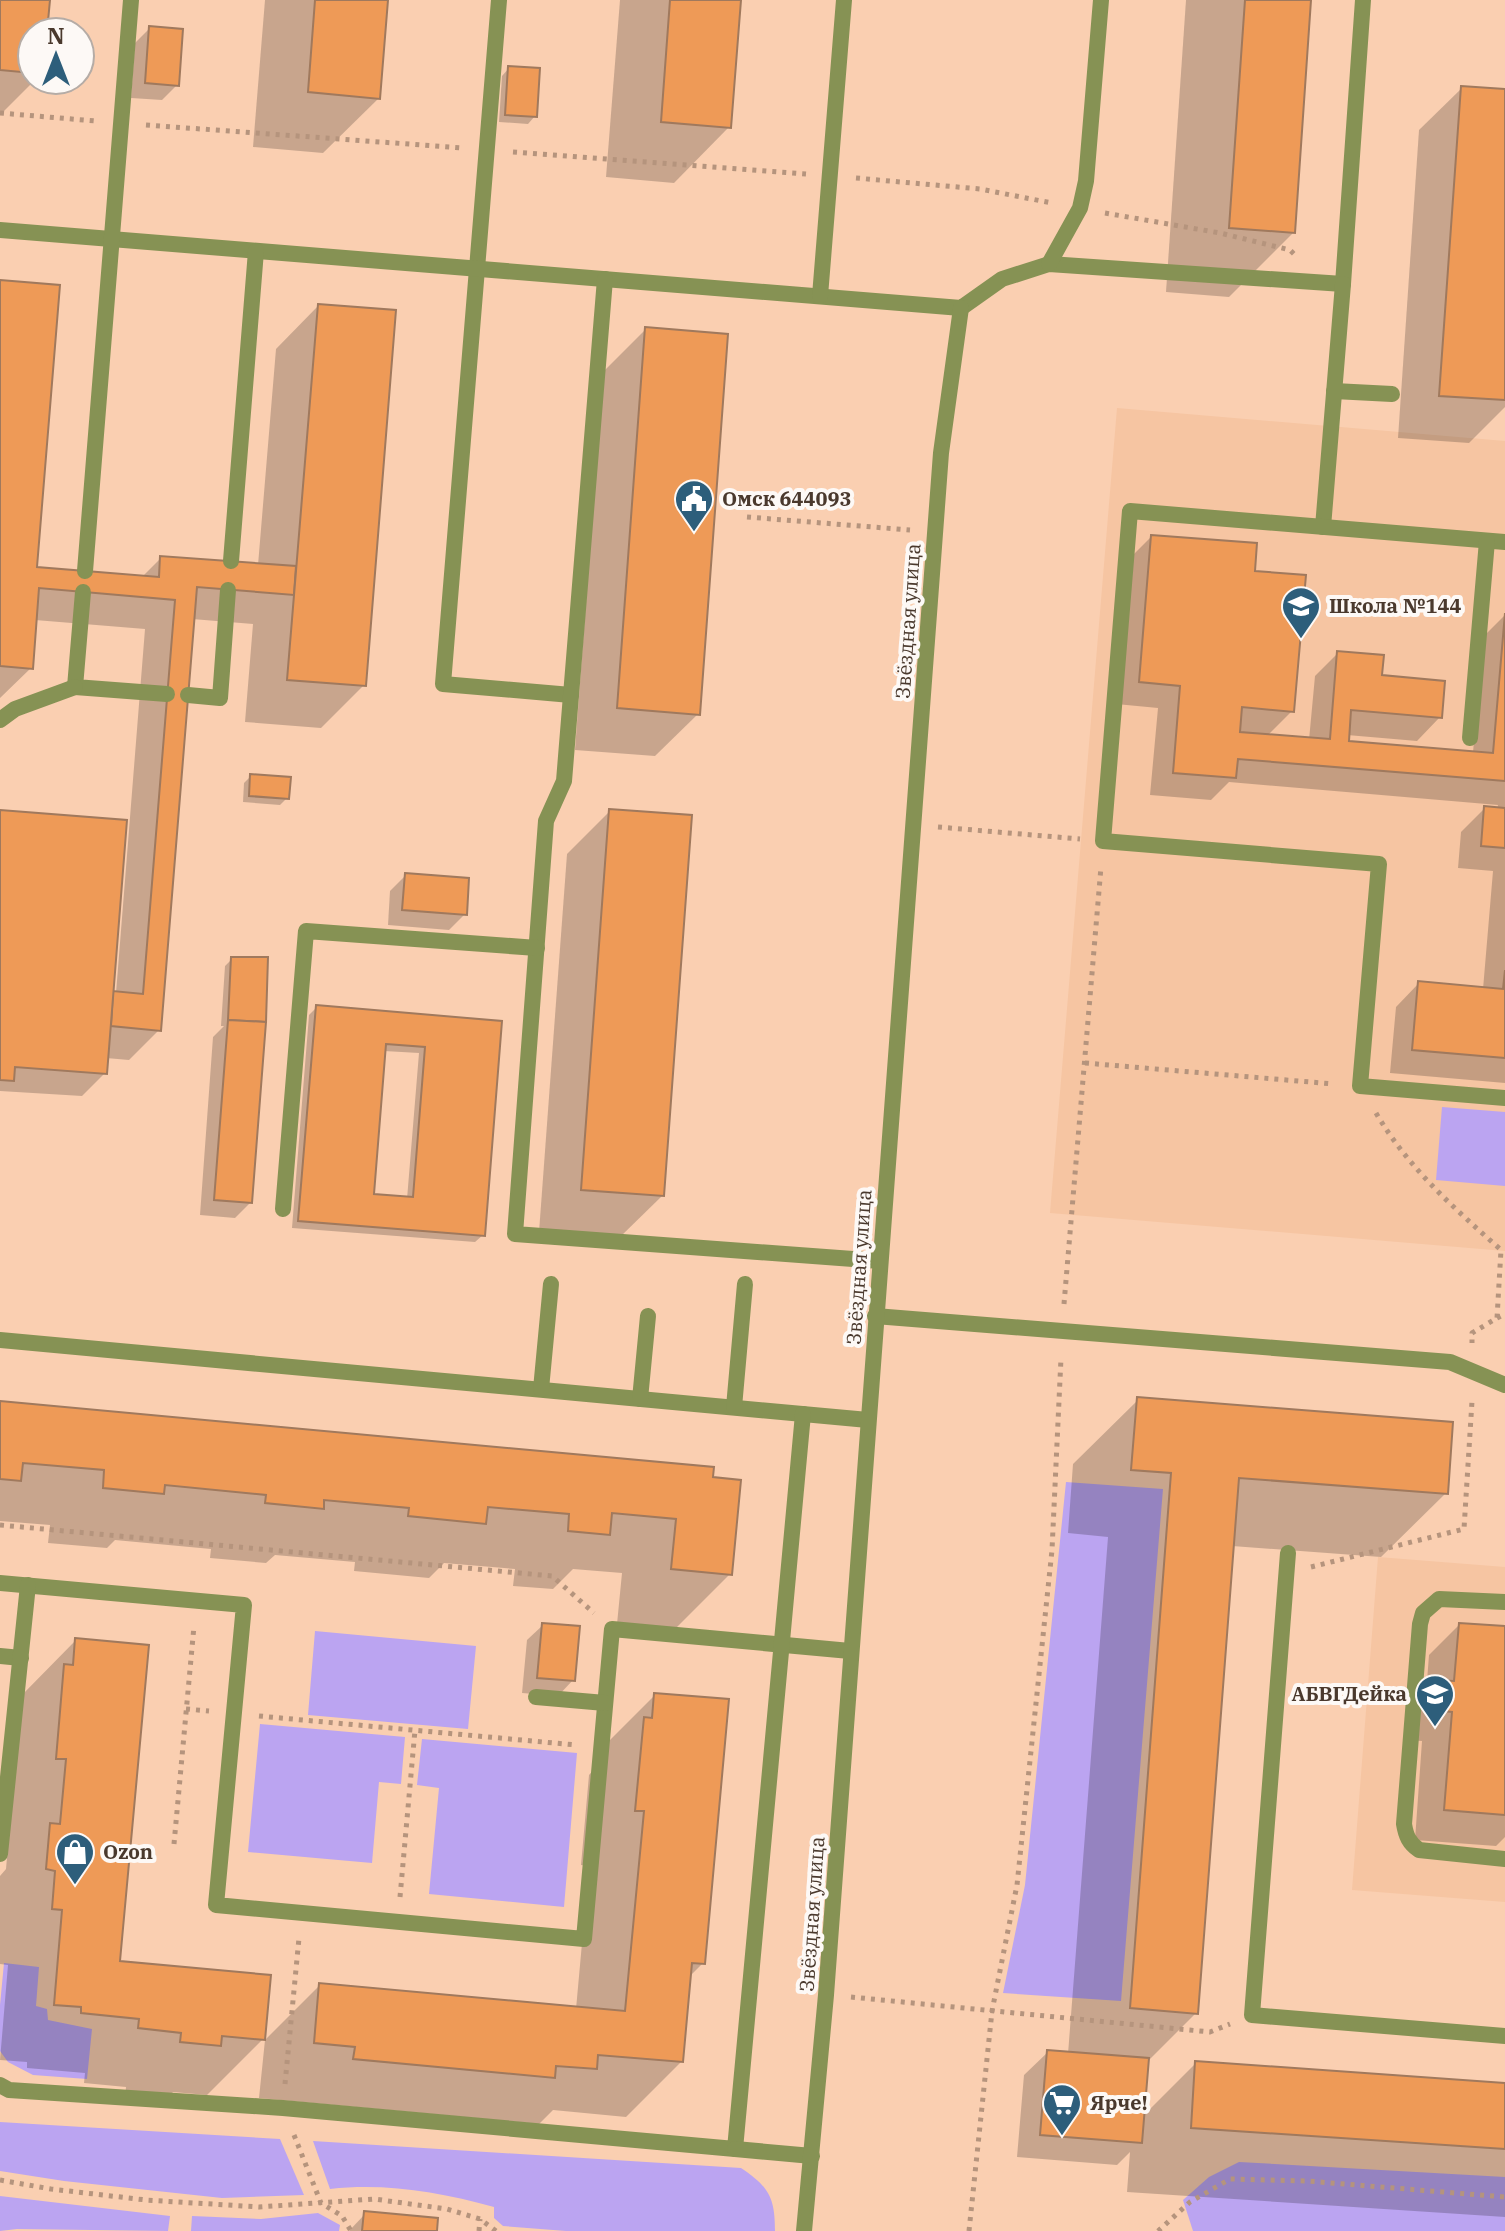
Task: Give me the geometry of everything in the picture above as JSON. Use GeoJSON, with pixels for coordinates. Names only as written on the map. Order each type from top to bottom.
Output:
{"type":"FeatureCollection","features":[{"type":"Feature","properties":{"kind":"street"},"geometry":{"type":"LineString","coordinates":[[85,571],[131,0]]}},
{"type":"Feature","properties":{"kind":"street"},"geometry":{"type":"LineString","coordinates":[[499,0],[443,684],[571,695]]}},
{"type":"Feature","properties":{"kind":"street"},"geometry":{"type":"LineString","coordinates":[[820,296],[844,0]]}},
{"type":"Feature","properties":{"kind":"street"},"geometry":{"type":"LineString","coordinates":[[1049,264],[1080,208],[1086,181],[1101,0]]}},
{"type":"Feature","properties":{"kind":"street"},"geometry":{"type":"LineString","coordinates":[[1323,527],[1363,0]]}},
{"type":"Feature","properties":{"kind":"street"},"geometry":{"type":"LineString","coordinates":[[0,230],[961,308],[1002,279],[1049,264],[1343,284]]}},
{"type":"Feature","properties":{"kind":"street"},"geometry":{"type":"LineString","coordinates":[[231,561],[256,251]]}},
{"type":"Feature","properties":{"kind":"street"},"geometry":{"type":"LineString","coordinates":[[605,279],[564,781],[546,821],[515,1234],[880,1261]]}},
{"type":"Feature","properties":{"kind":"street","name":"Звёздная улица"},"geometry":{"type":"LineString","coordinates":[[804,2231],[826,1995],[941,453],[961,308]]}},
{"type":"Feature","properties":{"kind":"street"},"geometry":{"type":"LineString","coordinates":[[1334,391],[1392,394]]}},
{"type":"Feature","properties":{"kind":"street"},"geometry":{"type":"LineString","coordinates":[[1505,542],[1130,511],[1103,841],[1379,864],[1360,1086],[1505,1098]]}},
{"type":"Feature","properties":{"kind":"street"},"geometry":{"type":"LineString","coordinates":[[1470,738],[1487,541]]}},
{"type":"Feature","properties":{"kind":"street"},"geometry":{"type":"LineString","coordinates":[[188,695],[220,698],[228,590]]}},
{"type":"Feature","properties":{"kind":"street"},"geometry":{"type":"LineString","coordinates":[[75,687],[83,592]]}},
{"type":"Feature","properties":{"kind":"street"},"geometry":{"type":"LineString","coordinates":[[0,720],[15,709],[75,687],[167,694]]}},
{"type":"Feature","properties":{"kind":"street"},"geometry":{"type":"LineString","coordinates":[[283,1209],[306,931],[537,948]]}},
{"type":"Feature","properties":{"kind":"street"},"geometry":{"type":"LineString","coordinates":[[541,1389],[551,1284]]}},
{"type":"Feature","properties":{"kind":"street"},"geometry":{"type":"LineString","coordinates":[[734,1407],[745,1284]]}},
{"type":"Feature","properties":{"kind":"street"},"geometry":{"type":"LineString","coordinates":[[640,1399],[648,1316]]}},
{"type":"Feature","properties":{"kind":"street"},"geometry":{"type":"LineString","coordinates":[[875,1316],[1450,1362],[1505,1385]]}},
{"type":"Feature","properties":{"kind":"street"},"geometry":{"type":"LineString","coordinates":[[0,1340],[868,1420]]}},
{"type":"Feature","properties":{"kind":"street"},"geometry":{"type":"LineString","coordinates":[[735,2149],[803,1414]]}},
{"type":"Feature","properties":{"kind":"street"},"geometry":{"type":"LineString","coordinates":[[1288,1553],[1252,2015],[1505,2036]]}},
{"type":"Feature","properties":{"kind":"street"},"geometry":{"type":"LineString","coordinates":[[0,1583],[244,1605],[216,1905],[584,1939],[612,1629],[850,1651]]}},
{"type":"Feature","properties":{"kind":"street"},"geometry":{"type":"LineString","coordinates":[[0,1854],[28,1585]]}},
{"type":"Feature","properties":{"kind":"street"},"geometry":{"type":"LineString","coordinates":[[1505,1602],[1439,1599],[1423,1613],[1404,1824],[1405,1834],[1419,1850],[1505,1859]]}},
{"type":"Feature","properties":{"kind":"street"},"geometry":{"type":"LineString","coordinates":[[0,1656],[21,1658]]}},
{"type":"Feature","properties":{"kind":"street"},"geometry":{"type":"LineString","coordinates":[[536,1697],[605,1703]]}},
{"type":"Feature","properties":{"kind":"street"},"geometry":{"type":"LineString","coordinates":[[0,2085],[9,2090],[283,2108],[812,2156]]}},
{"type":"Feature","properties":{"kind":"path"},"geometry":{"type":"LineString","coordinates":[[0,113],[980,189],[1220,233],[1290,250],[1323,282]]}},
{"type":"Feature","properties":{"kind":"path"},"geometry":{"type":"LineString","coordinates":[[747,517],[935,532]]}},
{"type":"Feature","properties":{"kind":"path"},"geometry":{"type":"LineString","coordinates":[[914,825],[1103,841],[1062,1331],[1052,1550],[1017,1885],[992,2011],[969,2231]]}},
{"type":"Feature","properties":{"kind":"path"},"geometry":{"type":"LineString","coordinates":[[1085,1063],[1360,1086]]}},
{"type":"Feature","properties":{"kind":"path"},"geometry":{"type":"LineString","coordinates":[[1497,1318],[1505,1314]]}},
{"type":"Feature","properties":{"kind":"path"},"geometry":{"type":"LineString","coordinates":[[0,1525],[552,1576],[612,1629]]}},
{"type":"Feature","properties":{"kind":"path"},"geometry":{"type":"LineString","coordinates":[[174,1844],[197,1600]]}},
{"type":"Feature","properties":{"kind":"path"},"geometry":{"type":"LineString","coordinates":[[186,1709],[601,1747]]}},
{"type":"Feature","properties":{"kind":"path"},"geometry":{"type":"LineString","coordinates":[[398,1922],[415,1730]]}},
{"type":"Feature","properties":{"kind":"path"},"geometry":{"type":"LineString","coordinates":[[301,1913],[283,2108],[321,2203],[342,2216],[351,2231]]}},
{"type":"Feature","properties":{"kind":"path"},"geometry":{"type":"LineString","coordinates":[[826,1995],[1210,2032],[1252,2015]]}},
{"type":"Feature","properties":{"kind":"path"},"geometry":{"type":"LineString","coordinates":[[1158,2231],[1190,2202],[1230,2179],[1307,2181],[1505,2197]]}},
{"type":"Feature","properties":{"kind":"path"},"geometry":{"type":"LineString","coordinates":[[0,2180],[146,2200],[259,2207],[374,2199],[447,2209],[480,2219],[496,2231]]}},
{"type":"Feature","properties":{"kind":"path"},"geometry":{"type":"LineString","coordinates":[[479,2231],[480,2219]]}},
{"type":"Feature","properties":{"kind":"shaded area","name":"Школа №144"},"geometry":{"type":"Polygon","coordinates":[[[1117,408],[1505,441],[1505,1251],[1050,1213],[1117,408]]]}},
{"type":"Feature","properties":{"kind":"shaded area"},"geometry":{"type":"Polygon","coordinates":[[[1442,1107],[1505,1112],[1505,1186],[1436,1180],[1442,1107]]]}},
{"type":"Feature","properties":{"kind":"shaded area"},"geometry":{"type":"Polygon","coordinates":[[[1066,1482],[1163,1489],[1121,2001],[1003,1993],[1025,1885],[1066,1482]]]}},
{"type":"Feature","properties":{"kind":"shaded area","name":"АБВГДейка"},"geometry":{"type":"Polygon","coordinates":[[[1378,1557],[1505,1567],[1505,1902],[1352,1890],[1378,1557]]]}},
{"type":"Feature","properties":{"kind":"shaded area"},"geometry":{"type":"Polygon","coordinates":[[[315,1631],[476,1646],[468,1729],[308,1715],[315,1631]]]}},
{"type":"Feature","properties":{"kind":"shaded area"},"geometry":{"type":"Polygon","coordinates":[[[260,1724],[405,1737],[401,1784],[379,1782],[372,1863],[248,1852],[260,1724]]]}},
{"type":"Feature","properties":{"kind":"shaded area"},"geometry":{"type":"Polygon","coordinates":[[[422,1739],[577,1753],[564,1907],[429,1894],[439,1788],[417,1785],[422,1739]]]}},
{"type":"Feature","properties":{"kind":"shaded area"},"geometry":{"type":"Polygon","coordinates":[[[4,1963],[39,1967],[36,2006],[47,2009],[48,2020],[92,2029],[87,2079],[33,2075],[8,2062],[0,2051],[4,1963]]]}},
{"type":"Feature","properties":{"kind":"shaded area"},"geometry":{"type":"Polygon","coordinates":[[[0,2122],[280,2139],[304,2195],[222,2198],[0,2171],[0,2122]]]}},
{"type":"Feature","properties":{"kind":"shaded area"},"geometry":{"type":"Polygon","coordinates":[[[313,2141],[741,2168],[764,2187],[772,2201],[775,2231],[566,2231],[503,2226],[494,2218],[494,2207],[453,2197],[392,2188],[330,2189],[313,2141]]]}},
{"type":"Feature","properties":{"kind":"shaded area"},"geometry":{"type":"Polygon","coordinates":[[[1239,2162],[1505,2177],[1505,2231],[1193,2231],[1183,2200],[1209,2177],[1239,2162]]]}},
{"type":"Feature","properties":{"kind":"shaded area"},"geometry":{"type":"Polygon","coordinates":[[[0,2196],[170,2216],[168,2231],[0,2231],[0,2196]]]}},
{"type":"Feature","properties":{"kind":"shaded area"},"geometry":{"type":"Polygon","coordinates":[[[318,2213],[340,2225],[339,2231],[191,2231],[192,2216],[261,2219],[318,2213]]]}},
{"type":"Feature","properties":{"kind":"building"},"geometry":{"type":"Polygon","coordinates":[[[0,0],[50,0],[48,16],[16,16],[16,72],[0,70],[0,0]]]}},
{"type":"Feature","properties":{"kind":"building"},"geometry":{"type":"Polygon","coordinates":[[[315,0],[388,0],[380,99],[308,92],[315,0]]]}},
{"type":"Feature","properties":{"kind":"building"},"geometry":{"type":"Polygon","coordinates":[[[670,0],[741,0],[731,128],[661,122],[670,0]]]}},
{"type":"Feature","properties":{"kind":"building"},"geometry":{"type":"Polygon","coordinates":[[[1245,0],[1311,0],[1295,233],[1229,228],[1245,0]]]}},
{"type":"Feature","properties":{"kind":"building"},"geometry":{"type":"Polygon","coordinates":[[[149,26],[183,29],[179,86],[145,83],[149,26]]]}},
{"type":"Feature","properties":{"kind":"building"},"geometry":{"type":"Polygon","coordinates":[[[508,66],[540,68],[537,117],[505,115],[508,66]]]}},
{"type":"Feature","properties":{"kind":"building"},"geometry":{"type":"Polygon","coordinates":[[[1461,86],[1505,89],[1505,400],[1439,396],[1461,86]]]}},
{"type":"Feature","properties":{"kind":"building"},"geometry":{"type":"Polygon","coordinates":[[[0,280],[60,285],[37,567],[159,577],[160,556],[296,566],[294,595],[197,587],[161,1031],[111,1026],[113,991],[143,994],[175,600],[39,588],[33,669],[0,666],[0,280]]]}},
{"type":"Feature","properties":{"kind":"building"},"geometry":{"type":"Polygon","coordinates":[[[318,304],[396,310],[366,686],[287,680],[318,304]]]}},
{"type":"Feature","properties":{"kind":"building"},"geometry":{"type":"Polygon","coordinates":[[[645,327],[728,334],[700,715],[617,708],[645,327]]]}},
{"type":"Feature","properties":{"kind":"building"},"geometry":{"type":"Polygon","coordinates":[[[1151,535],[1257,543],[1255,571],[1306,575],[1294,712],[1242,707],[1240,732],[1330,739],[1337,651],[1384,655],[1382,675],[1445,681],[1442,718],[1351,710],[1349,741],[1493,753],[1505,613],[1505,781],[1238,759],[1236,778],[1173,773],[1180,686],[1139,682],[1151,535]]]}},
{"type":"Feature","properties":{"kind":"building"},"geometry":{"type":"Polygon","coordinates":[[[250,774],[291,777],[289,799],[249,796],[250,774]]]}},
{"type":"Feature","properties":{"kind":"building"},"geometry":{"type":"Polygon","coordinates":[[[1484,806],[1505,808],[1505,848],[1481,846],[1484,806]]]}},
{"type":"Feature","properties":{"kind":"building"},"geometry":{"type":"Polygon","coordinates":[[[609,809],[692,815],[664,1196],[581,1190],[609,809]]]}},
{"type":"Feature","properties":{"kind":"building"},"geometry":{"type":"Polygon","coordinates":[[[0,810],[127,820],[107,1074],[15,1067],[14,1081],[0,1080],[0,810]]]}},
{"type":"Feature","properties":{"kind":"building"},"geometry":{"type":"Polygon","coordinates":[[[405,873],[469,878],[467,915],[402,910],[405,873]]]}},
{"type":"Feature","properties":{"kind":"building"},"geometry":{"type":"Polygon","coordinates":[[[231,957],[268,957],[266,1022],[228,1020],[231,957]]]}},
{"type":"Feature","properties":{"kind":"building"},"geometry":{"type":"Polygon","coordinates":[[[1505,970],[1505,1058],[1412,1050],[1418,981],[1503,989],[1505,970]]]}},
{"type":"Feature","properties":{"kind":"building"},"geometry":{"type":"Polygon","coordinates":[[[316,1005],[502,1021],[485,1236],[298,1221],[316,1005]],[[386,1044],[374,1194],[413,1197],[425,1047],[386,1044]]]}},
{"type":"Feature","properties":{"kind":"building"},"geometry":{"type":"Polygon","coordinates":[[[228,1020],[266,1022],[252,1203],[214,1200],[228,1020]]]}},
{"type":"Feature","properties":{"kind":"building"},"geometry":{"type":"Polygon","coordinates":[[[1137,1397],[1453,1422],[1448,1494],[1239,1478],[1198,2014],[1130,2008],[1171,1473],[1131,1470],[1137,1397]]]}},
{"type":"Feature","properties":{"kind":"building"},"geometry":{"type":"Polygon","coordinates":[[[0,1401],[714,1467],[713,1477],[741,1480],[732,1575],[671,1569],[676,1519],[612,1513],[610,1535],[568,1531],[569,1514],[488,1507],[486,1524],[408,1516],[409,1508],[324,1500],[324,1509],[265,1503],[266,1495],[165,1485],[164,1494],[103,1488],[104,1470],[23,1463],[21,1481],[0,1479],[0,1401]]]}},
{"type":"Feature","properties":{"kind":"building"},"geometry":{"type":"Polygon","coordinates":[[[542,1623],[580,1626],[575,1681],[537,1678],[542,1623]]]}},
{"type":"Feature","properties":{"kind":"building"},"geometry":{"type":"Polygon","coordinates":[[[1459,1623],[1505,1626],[1505,1815],[1444,1810],[1452,1712],[1435,1710],[1437,1680],[1454,1681],[1459,1623]]]}},
{"type":"Feature","properties":{"kind":"building"},"geometry":{"type":"Polygon","coordinates":[[[75,1638],[149,1645],[120,1961],[271,1975],[265,2040],[222,2036],[221,2046],[180,2042],[181,2033],[138,2028],[139,2019],[81,2013],[81,2007],[54,2005],[62,1910],[52,1909],[55,1871],[46,1869],[50,1823],[60,1824],[66,1759],[56,1759],[64,1664],[73,1665],[75,1638]]]}},
{"type":"Feature","properties":{"kind":"building"},"geometry":{"type":"Polygon","coordinates":[[[654,1693],[729,1699],[705,1964],[692,1963],[683,2062],[598,2055],[597,2069],[556,2066],[555,2078],[353,2059],[355,2047],[314,2043],[319,1983],[625,2011],[644,1811],[635,1811],[644,1717],[652,1718],[654,1693]]]}},
{"type":"Feature","properties":{"kind":"building"},"geometry":{"type":"Polygon","coordinates":[[[1047,2050],[1149,2058],[1142,2143],[1040,2135],[1047,2050]]]}},
{"type":"Feature","properties":{"kind":"building"},"geometry":{"type":"Polygon","coordinates":[[[1195,2061],[1505,2083],[1505,2149],[1191,2128],[1195,2061]]]}},
{"type":"Feature","properties":{"kind":"building"},"geometry":{"type":"Polygon","coordinates":[[[364,2211],[438,2218],[437,2231],[362,2231],[364,2211]]]}},
{"type":"Feature","properties":{"kind":"place","name":"Омск 644093"},"geometry":{"type":"Point","coordinates":[694,533]}},
{"type":"Feature","properties":{"kind":"place","name":"Школа №144"},"geometry":{"type":"Point","coordinates":[1301,640]}},
{"type":"Feature","properties":{"kind":"place","name":"АБВГДейка"},"geometry":{"type":"Point","coordinates":[1435,1728]}},
{"type":"Feature","properties":{"kind":"place","name":"Ozon"},"geometry":{"type":"Point","coordinates":[75,1886]}},
{"type":"Feature","properties":{"kind":"place","name":"Ярче!"},"geometry":{"type":"Point","coordinates":[1062,2137]}}]}
